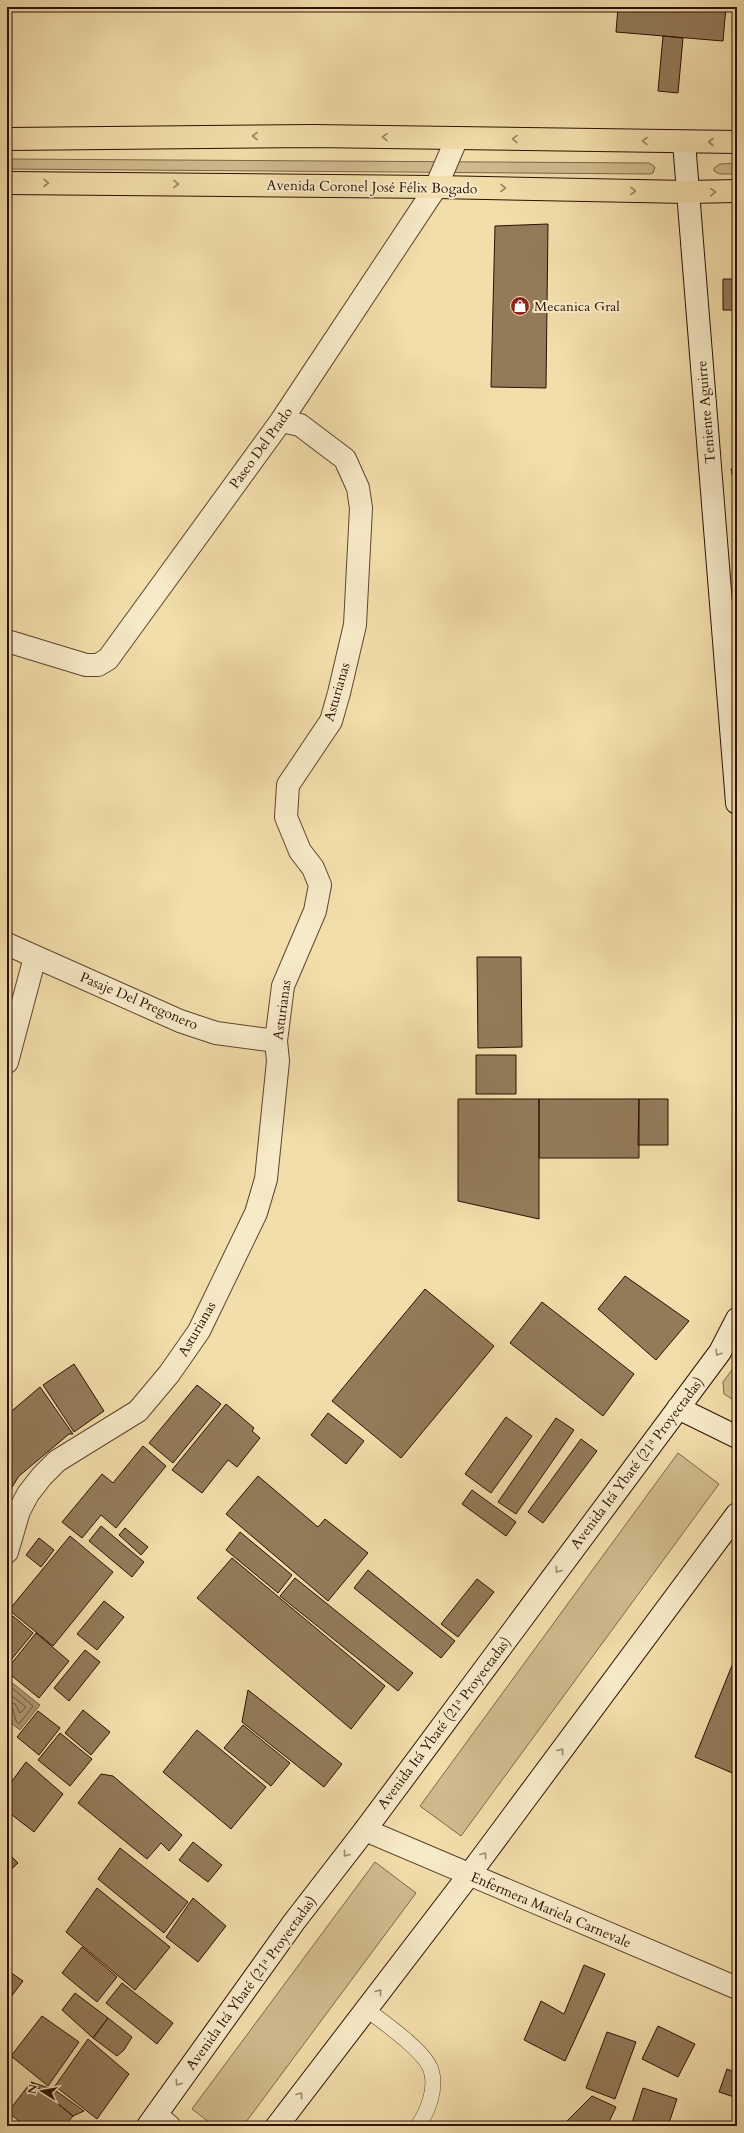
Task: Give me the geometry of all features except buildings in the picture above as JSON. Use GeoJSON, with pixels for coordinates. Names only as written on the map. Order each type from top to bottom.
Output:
{"type":"FeatureCollection","features":[{"type":"Feature","properties":{"kind":"main road"},"geometry":{"type":"LineString","coordinates":[[7,138],[283,136],[737,142]]}},
{"type":"Feature","properties":{"kind":"main road","name":"Avenida Coronel José Félix Bogado"},"geometry":{"type":"LineString","coordinates":[[7,183],[436,187],[688,192],[737,191]]}},
{"type":"Feature","properties":{"kind":"street","name":"Paseo Del Prado"},"geometry":{"type":"LineString","coordinates":[[7,641],[86,665],[98,665],[108,659],[281,421],[436,187],[457,138]]}},
{"type":"Feature","properties":{"kind":"street","name":"Teniente Aguirre"},"geometry":{"type":"LineString","coordinates":[[684,142],[732,681],[737,802]]}},
{"type":"Feature","properties":{"kind":"street","name":"Asturianas"},"geometry":{"type":"LineString","coordinates":[[7,1552],[20,1511],[28,1494],[42,1476],[57,1461],[138,1411],[169,1374],[199,1331],[256,1213],[266,1179],[278,1061],[276,1041],[283,986],[315,911],[320,885],[312,868],[300,851],[286,817],[288,785],[331,721],[339,693],[355,625],[361,508],[358,488],[345,459],[300,425],[281,421]]}},
{"type":"Feature","properties":{"kind":"street","name":"Pasaje Del Pregonero"},"geometry":{"type":"LineString","coordinates":[[7,944],[180,1021],[216,1033],[276,1041]]}},
{"type":"Feature","properties":{"kind":"street"},"geometry":{"type":"LineString","coordinates":[[7,1062],[35,957]]}},
{"type":"Feature","properties":{"kind":"street","name":"Avenida Itá Ybaté (21ª Proyectadas)"},"geometry":{"type":"LineString","coordinates":[[158,2122],[243,1991],[365,1830],[720,1352],[737,1319]]}},
{"type":"Feature","properties":{"kind":"street"},"geometry":{"type":"LineString","coordinates":[[678,1408],[737,1437]]}},
{"type":"Feature","properties":{"kind":"street"},"geometry":{"type":"LineString","coordinates":[[279,2125],[469,1875],[737,1514]]}},
{"type":"Feature","properties":{"kind":"street","name":"Enfermera Mariela Carnevale"},"geometry":{"type":"LineString","coordinates":[[365,1830],[737,1988]]}},
{"type":"Feature","properties":{"kind":"lane"},"geometry":{"type":"LineString","coordinates":[[366,2009],[420,2053],[431,2070],[433,2092],[425,2117],[418,2126]]}},
{"type":"Feature","properties":{"kind":"shaded area"},"geometry":{"type":"Polygon","coordinates":[[[7,159],[649,163],[655,167],[653,173],[650,174],[7,169],[7,159]]]}},
{"type":"Feature","properties":{"kind":"shaded area"},"geometry":{"type":"Polygon","coordinates":[[[737,163],[737,174],[720,174],[714,171],[714,168],[720,164],[737,163]]]}},
{"type":"Feature","properties":{"kind":"shaded area"},"geometry":{"type":"Polygon","coordinates":[[[737,1363],[737,1402],[724,1394],[723,1382],[737,1363]]]}},
{"type":"Feature","properties":{"kind":"shaded area"},"geometry":{"type":"Polygon","coordinates":[[[678,1453],[719,1484],[461,1836],[420,1806],[678,1453]]]}},
{"type":"Feature","properties":{"kind":"shaded area"},"geometry":{"type":"Polygon","coordinates":[[[375,1862],[416,1893],[243,2126],[214,2126],[192,2109],[375,1862]]]}},
{"type":"Feature","properties":{"kind":"water"},"geometry":{"type":"Polygon","coordinates":[[[10,1681],[40,1705],[20,1730],[12,1724],[10,1711],[7,1710],[7,1685],[10,1681]]]}},
{"type":"Feature","properties":{"kind":"place","name":"Mecanica Gral"},"geometry":{"type":"Point","coordinates":[520,306]}}]}
